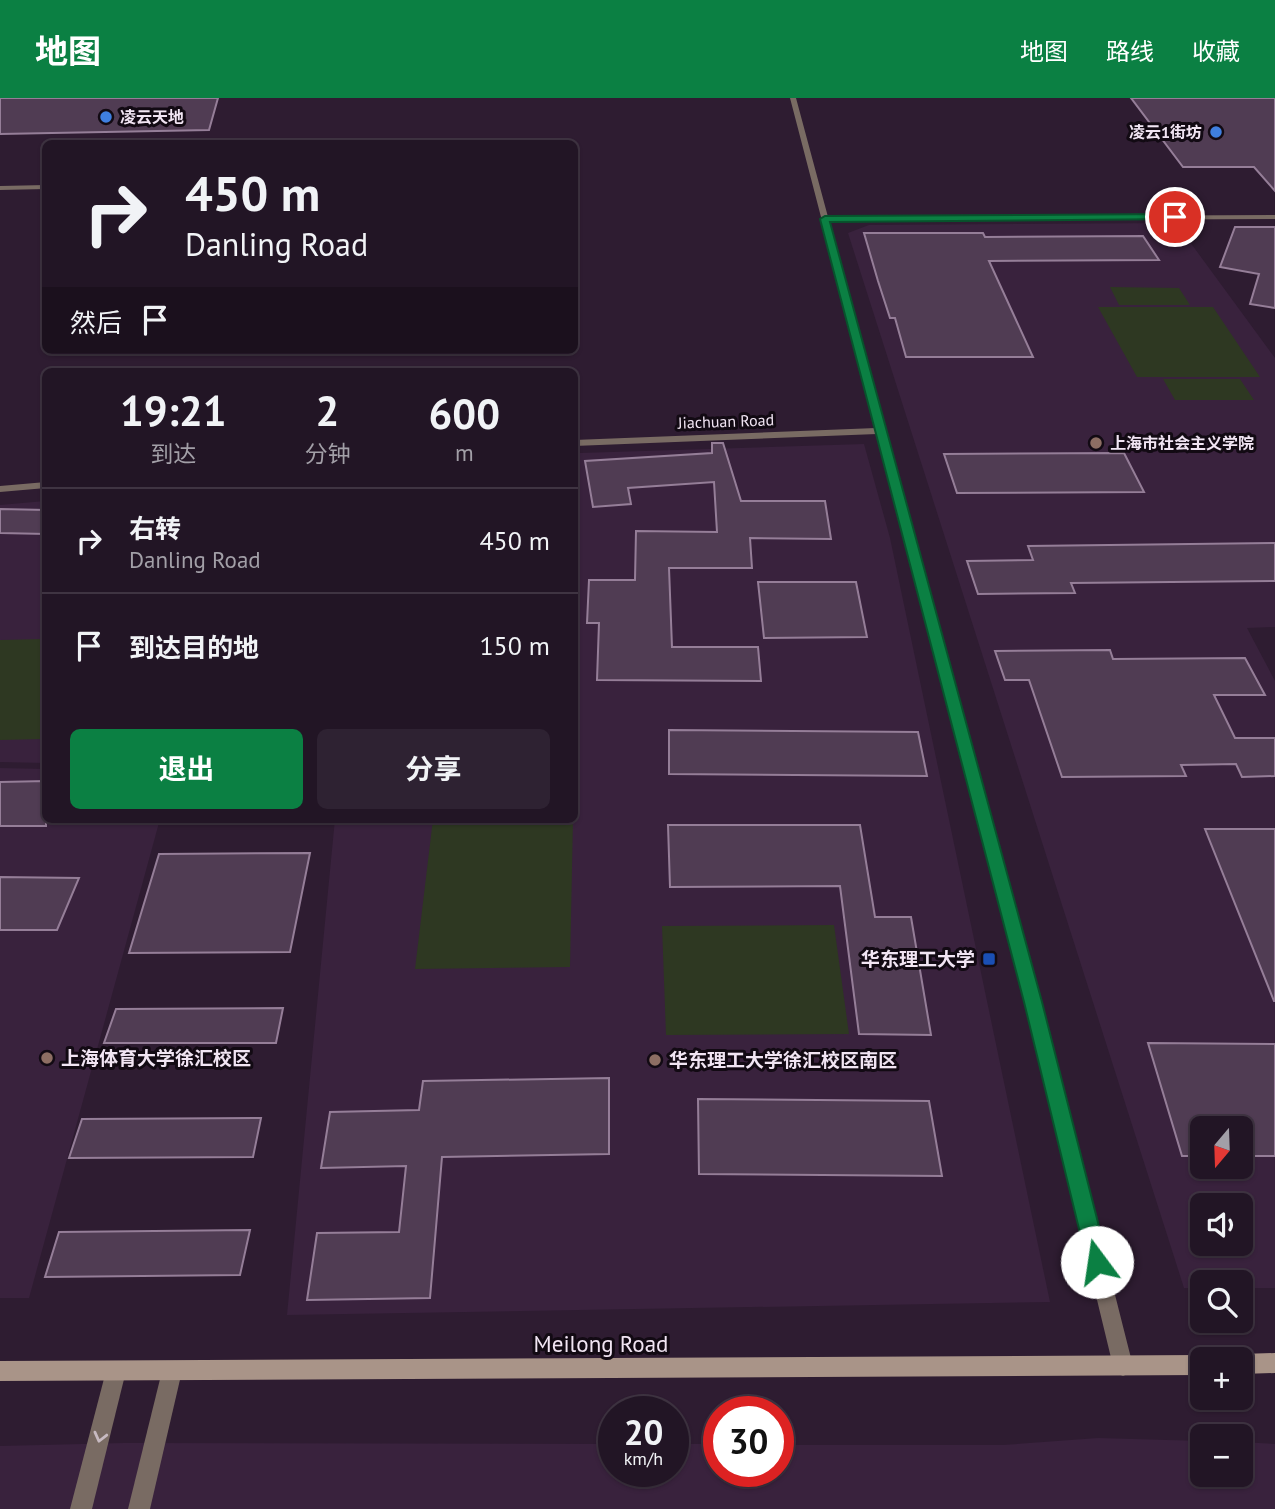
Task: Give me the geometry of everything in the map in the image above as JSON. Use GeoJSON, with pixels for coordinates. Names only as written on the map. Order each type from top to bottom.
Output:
{"type":"FeatureCollection","features":[{"type":"Feature","properties":{"kind":"street"},"geometry":{"type":"LineString","coordinates":[[793,98],[1033,1002],[1123,1366]]}},
{"type":"Feature","properties":{"kind":"street"},"geometry":{"type":"LineString","coordinates":[[0,188],[42,187]]}},
{"type":"Feature","properties":{"kind":"street"},"geometry":{"type":"LineString","coordinates":[[825,219],[1275,217]]}},
{"type":"Feature","properties":{"kind":"street","name":"Jiachuan Road"},"geometry":{"type":"LineString","coordinates":[[578,443],[880,431]]}},
{"type":"Feature","properties":{"kind":"street"},"geometry":{"type":"LineString","coordinates":[[0,489],[42,485]]}},
{"type":"Feature","properties":{"kind":"street"},"geometry":{"type":"LineString","coordinates":[[1253,1364],[1275,1363]]}},
{"type":"Feature","properties":{"kind":"street","name":"Meilong Road"},"geometry":{"type":"LineString","coordinates":[[0,1371],[1190,1364]]}},
{"type":"Feature","properties":{"kind":"street"},"geometry":{"type":"LineString","coordinates":[[81,1509],[117,1371]]}},
{"type":"Feature","properties":{"kind":"street"},"geometry":{"type":"LineString","coordinates":[[139,1509],[172,1371]]}},
{"type":"Feature","properties":{"kind":"shaded area"},"geometry":{"type":"Polygon","coordinates":[[[1176,223],[1275,358],[1275,627],[1247,628],[1275,681],[1275,1288],[1253,1288],[1253,1270],[1190,1270],[1190,1288],[1184,1288],[848,233],[869,225],[1176,223]]]}},
{"type":"Feature","properties":{"kind":"shaded area","name":"华东理工大学徐汇校区南区"},"geometry":{"type":"Polygon","coordinates":[[[864,444],[890,538],[1050,1302],[287,1315],[335,823],[578,823],[580,453],[864,444]]]}},
{"type":"Feature","properties":{"kind":"shaded area"},"geometry":{"type":"Polygon","coordinates":[[[42,501],[42,763],[0,762],[0,505],[42,501]]]}},
{"type":"Feature","properties":{"kind":"shaded area","name":"上海体育大学徐汇校区"},"geometry":{"type":"Polygon","coordinates":[[[0,768],[42,769],[42,823],[159,823],[29,1298],[0,1298],[0,768]]]}},
{"type":"Feature","properties":{"kind":"shaded area"},"geometry":{"type":"Polygon","coordinates":[[[1098,1438],[1190,1441],[1190,1487],[1253,1487],[1253,1443],[1275,1444],[1275,1509],[0,1509],[0,1446],[124,1443],[598,1444],[598,1487],[689,1487],[689,1444],[703,1444],[703,1487],[794,1487],[794,1445],[1003,1445],[1098,1438]]]}},
{"type":"Feature","properties":{"kind":"green space"},"geometry":{"type":"Polygon","coordinates":[[[1110,287],[1179,288],[1190,305],[1119,305],[1110,287]]]}},
{"type":"Feature","properties":{"kind":"green space"},"geometry":{"type":"Polygon","coordinates":[[[1098,307],[1213,307],[1260,377],[1137,377],[1098,307]]]}},
{"type":"Feature","properties":{"kind":"green space"},"geometry":{"type":"Polygon","coordinates":[[[1163,379],[1240,379],[1254,400],[1175,400],[1163,379]]]}},
{"type":"Feature","properties":{"kind":"green space"},"geometry":{"type":"Polygon","coordinates":[[[42,639],[42,739],[0,740],[0,640],[42,639]]]}},
{"type":"Feature","properties":{"kind":"green space"},"geometry":{"type":"Polygon","coordinates":[[[433,823],[573,823],[570,967],[415,969],[433,823]]]}},
{"type":"Feature","properties":{"kind":"green space"},"geometry":{"type":"Polygon","coordinates":[[[834,925],[849,1034],[666,1035],[662,926],[834,925]]]}},
{"type":"Feature","properties":{"kind":"building","name":"凌云天地"},"geometry":{"type":"Polygon","coordinates":[[[0,98],[218,98],[209,130],[0,134],[0,98]]]}},
{"type":"Feature","properties":{"kind":"building","name":"凌云1街坊"},"geometry":{"type":"Polygon","coordinates":[[[1131,98],[1275,98],[1275,191],[1254,167],[1183,167],[1131,98]]]}},
{"type":"Feature","properties":{"kind":"building"},"geometry":{"type":"Polygon","coordinates":[[[1235,227],[1275,227],[1275,308],[1250,304],[1259,274],[1220,267],[1235,227]]]}},
{"type":"Feature","properties":{"kind":"building"},"geometry":{"type":"Polygon","coordinates":[[[864,233],[983,233],[985,237],[1143,236],[1159,260],[989,261],[1033,357],[906,357],[895,318],[890,318],[864,233]]]}},
{"type":"Feature","properties":{"kind":"building"},"geometry":{"type":"Polygon","coordinates":[[[712,443],[723,443],[741,501],[825,501],[831,539],[750,538],[752,568],[669,568],[672,647],[758,647],[761,681],[597,680],[599,623],[587,623],[589,580],[635,580],[636,531],[717,532],[714,482],[628,488],[631,504],[593,507],[585,461],[712,453],[712,443]]]}},
{"type":"Feature","properties":{"kind":"building"},"geometry":{"type":"Polygon","coordinates":[[[1124,453],[1144,492],[957,493],[944,454],[1124,453]]]}},
{"type":"Feature","properties":{"kind":"building"},"geometry":{"type":"Polygon","coordinates":[[[0,509],[42,510],[42,534],[0,533],[0,509]]]}},
{"type":"Feature","properties":{"kind":"building"},"geometry":{"type":"Polygon","coordinates":[[[1275,543],[1275,581],[1071,583],[1075,593],[978,594],[967,561],[1033,560],[1028,546],[1275,543]]]}},
{"type":"Feature","properties":{"kind":"building"},"geometry":{"type":"Polygon","coordinates":[[[758,582],[856,582],[867,637],[764,638],[758,582]]]}},
{"type":"Feature","properties":{"kind":"building"},"geometry":{"type":"Polygon","coordinates":[[[1110,650],[1113,659],[1245,658],[1265,695],[1214,695],[1235,738],[1275,738],[1275,776],[1242,777],[1236,764],[1181,765],[1186,776],[1062,777],[1029,680],[1005,680],[995,651],[1110,650]]]}},
{"type":"Feature","properties":{"kind":"building"},"geometry":{"type":"Polygon","coordinates":[[[669,730],[918,732],[927,776],[669,774],[669,730]]]}},
{"type":"Feature","properties":{"kind":"building"},"geometry":{"type":"Polygon","coordinates":[[[42,781],[42,823],[46,823],[46,826],[0,826],[0,782],[42,781]]]}},
{"type":"Feature","properties":{"kind":"building"},"geometry":{"type":"Polygon","coordinates":[[[668,825],[860,825],[875,917],[911,917],[931,1035],[859,1034],[840,886],[670,887],[668,825]]]}},
{"type":"Feature","properties":{"kind":"building"},"geometry":{"type":"Polygon","coordinates":[[[1205,829],[1275,829],[1275,1001],[1274,1001],[1205,829]]]}},
{"type":"Feature","properties":{"kind":"building"},"geometry":{"type":"Polygon","coordinates":[[[310,853],[290,952],[129,953],[159,854],[310,853]]]}},
{"type":"Feature","properties":{"kind":"building"},"geometry":{"type":"Polygon","coordinates":[[[0,877],[79,878],[57,930],[0,930],[0,877]]]}},
{"type":"Feature","properties":{"kind":"building"},"geometry":{"type":"Polygon","coordinates":[[[283,1008],[276,1043],[104,1043],[116,1009],[283,1008]]]}},
{"type":"Feature","properties":{"kind":"building"},"geometry":{"type":"Polygon","coordinates":[[[1148,1043],[1275,1044],[1275,1156],[1253,1156],[1253,1116],[1190,1116],[1190,1156],[1182,1156],[1148,1043]]]}},
{"type":"Feature","properties":{"kind":"building"},"geometry":{"type":"Polygon","coordinates":[[[609,1078],[609,1154],[442,1157],[430,1298],[307,1300],[317,1233],[399,1232],[406,1166],[321,1168],[330,1112],[419,1110],[423,1081],[609,1078]]]}},
{"type":"Feature","properties":{"kind":"building"},"geometry":{"type":"Polygon","coordinates":[[[698,1099],[929,1101],[942,1176],[699,1174],[698,1099]]]}},
{"type":"Feature","properties":{"kind":"building"},"geometry":{"type":"Polygon","coordinates":[[[261,1118],[253,1157],[69,1158],[82,1119],[261,1118]]]}},
{"type":"Feature","properties":{"kind":"building"},"geometry":{"type":"Polygon","coordinates":[[[250,1230],[240,1275],[45,1277],[59,1232],[250,1230]]]}},
{"type":"Feature","properties":{"kind":"place","name":"凌云天地"},"geometry":{"type":"Point","coordinates":[106,117]}},
{"type":"Feature","properties":{"kind":"place","name":"凌云1街坊"},"geometry":{"type":"Point","coordinates":[1216,132]}},
{"type":"Feature","properties":{"kind":"place","name":"上海市社会主义学院"},"geometry":{"type":"Point","coordinates":[1096,443]}},
{"type":"Feature","properties":{"kind":"place","name":"华东理工大学"},"geometry":{"type":"Point","coordinates":[989,959]}},
{"type":"Feature","properties":{"kind":"place","name":"上海体育大学徐汇校区"},"geometry":{"type":"Point","coordinates":[47,1058]}},
{"type":"Feature","properties":{"kind":"place","name":"华东理工大学徐汇校区南区"},"geometry":{"type":"Point","coordinates":[655,1060]}},
{"type":"Feature","properties":{"kind":"route"},"geometry":{"type":"LineString","coordinates":[[1097,1262],[1033,1002],[825,219],[1175,217]]}}]}
